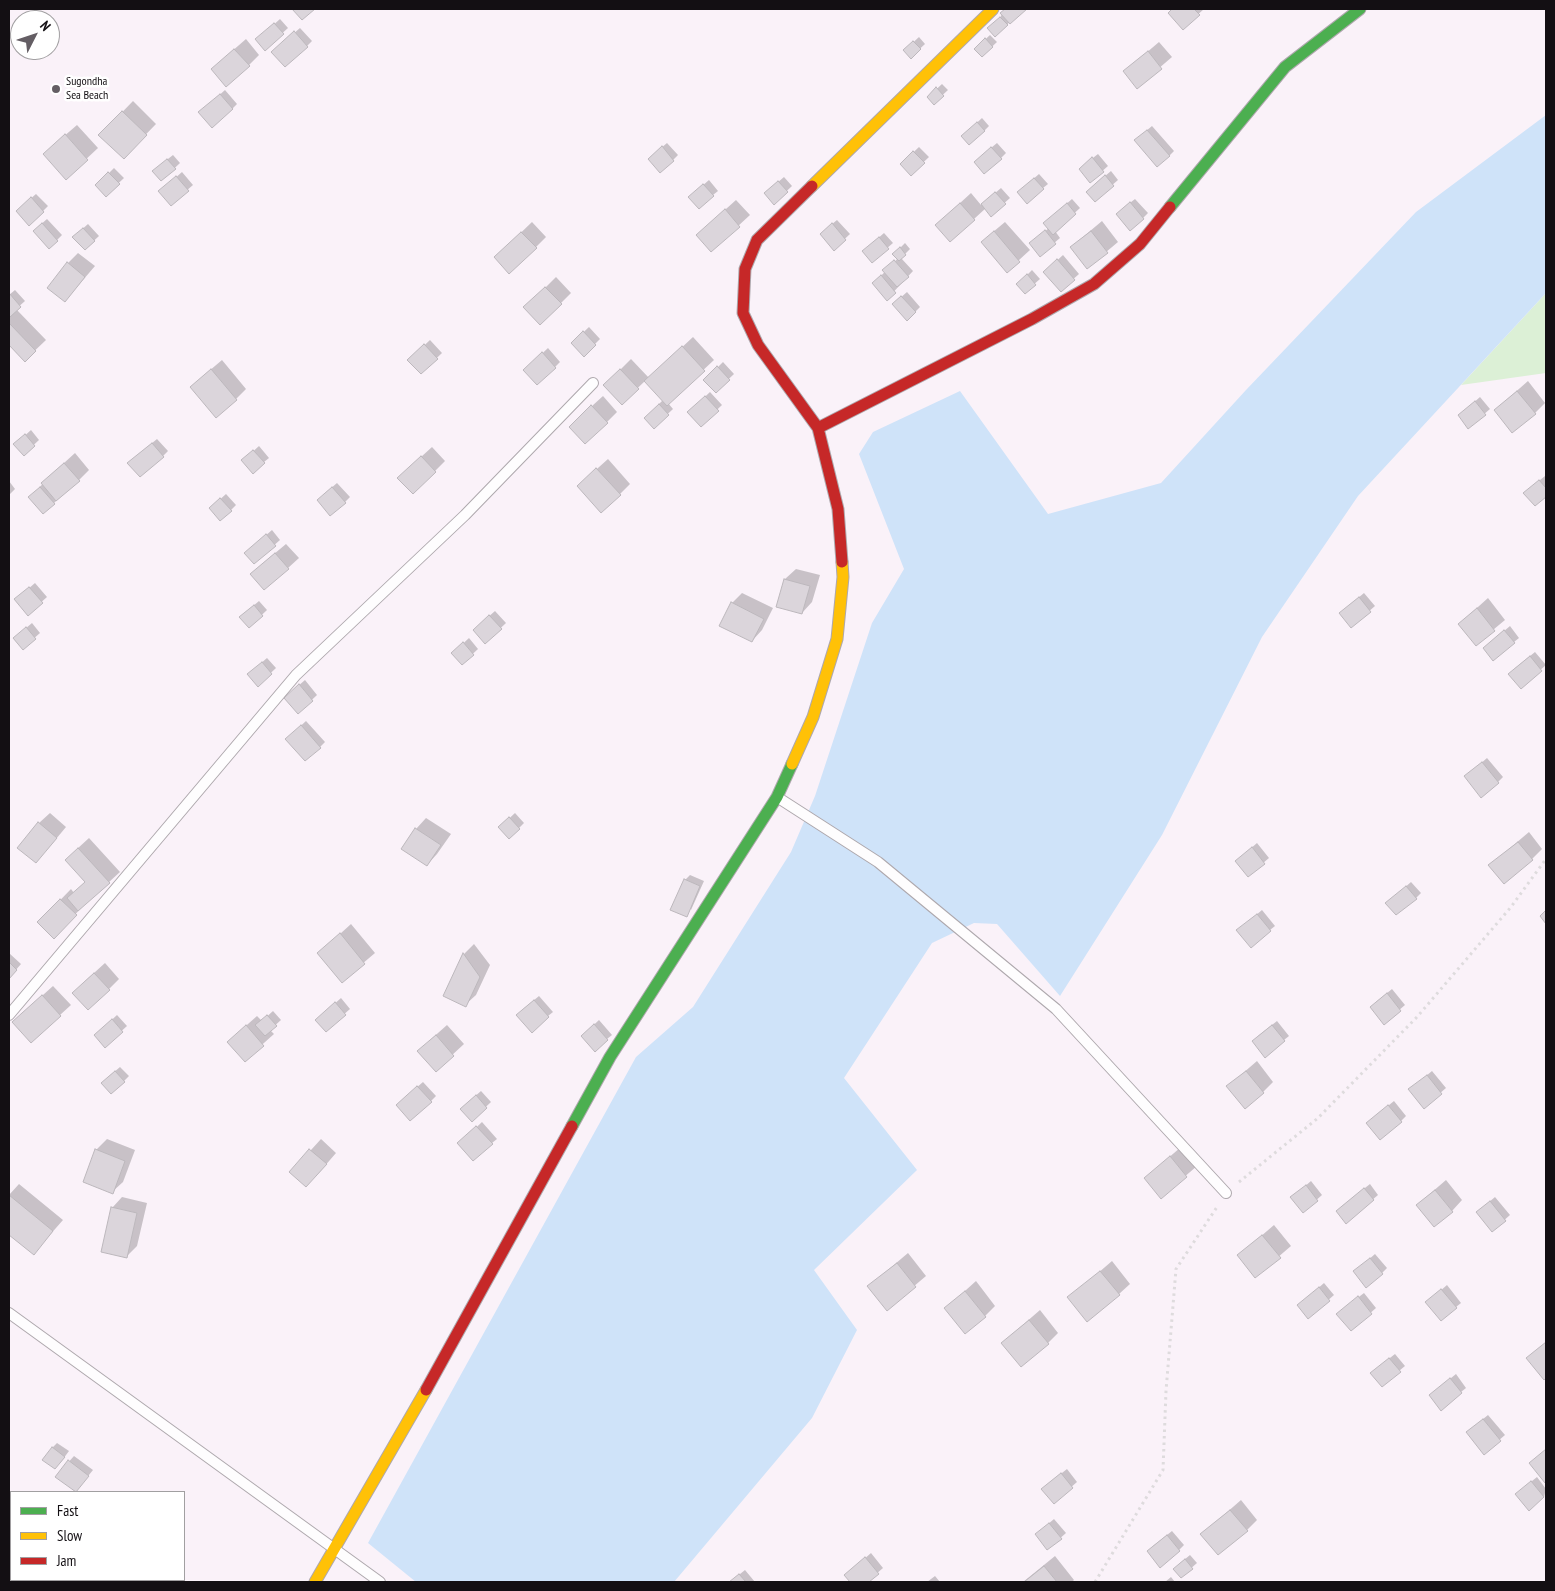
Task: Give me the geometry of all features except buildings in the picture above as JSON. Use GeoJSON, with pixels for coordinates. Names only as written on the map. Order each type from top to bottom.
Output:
{"type":"FeatureCollection","features":[{"type":"Feature","properties":{"kind":"street"},"geometry":{"type":"LineString","coordinates":[[315,1582],[443,1362],[610,1057],[717,893],[776,797],[813,717],[837,639],[843,577],[838,509],[818,428],[758,345],[743,313],[745,269],[757,240],[994,9]]}},
{"type":"Feature","properties":{"kind":"street"},"geometry":{"type":"LineString","coordinates":[[818,428],[1032,319],[1094,284],[1140,244],[1285,67],[1360,9]]}},
{"type":"Feature","properties":{"kind":"lane"},"geometry":{"type":"LineString","coordinates":[[9,1015],[296,675],[465,515],[593,383]]}},
{"type":"Feature","properties":{"kind":"lane"},"geometry":{"type":"LineString","coordinates":[[776,797],[878,862],[1056,1009],[1226,1193]]}},
{"type":"Feature","properties":{"kind":"lane"},"geometry":{"type":"LineString","coordinates":[[9,1313],[333,1550],[380,1582]]}},
{"type":"Feature","properties":{"kind":"path"},"geometry":{"type":"LineString","coordinates":[[1095,1582],[1163,1470],[1166,1391],[1176,1269],[1226,1193],[1318,1118],[1417,1017],[1511,907],[1546,859]]}},
{"type":"Feature","properties":{"kind":"green space"},"geometry":{"type":"Polygon","coordinates":[[[1546,293],[1546,373],[1461,385],[1546,293]]]}},
{"type":"Feature","properties":{"kind":"water"},"geometry":{"type":"Polygon","coordinates":[[[1546,115],[1546,293],[1358,496],[1262,637],[1162,835],[1060,996],[997,924],[974,923],[932,943],[844,1078],[917,1170],[814,1270],[857,1330],[812,1418],[674,1582],[416,1582],[368,1543],[636,1057],[693,1007],[791,852],[815,796],[872,623],[904,569],[859,454],[873,432],[960,391],[1048,514],[1161,483],[1246,390],[1416,212],[1546,115]]]}},
{"type":"Feature","properties":{"kind":"traffic: fast"},"geometry":{"type":"LineString","coordinates":[[1170,207],[1285,67],[1360,9]]}},
{"type":"Feature","properties":{"kind":"traffic: fast"},"geometry":{"type":"LineString","coordinates":[[572,1126],[610,1057],[777,797],[792,764]]}},
{"type":"Feature","properties":{"kind":"traffic: slow"},"geometry":{"type":"LineString","coordinates":[[812,186],[993,9]]}},
{"type":"Feature","properties":{"kind":"traffic: slow"},"geometry":{"type":"LineString","coordinates":[[792,764],[813,717],[837,639],[843,577],[842,562]]}},
{"type":"Feature","properties":{"kind":"traffic: slow"},"geometry":{"type":"LineString","coordinates":[[315,1582],[426,1390]]}},
{"type":"Feature","properties":{"kind":"traffic: jam"},"geometry":{"type":"LineString","coordinates":[[812,186],[757,240],[745,269],[743,313],[758,345],[818,428],[838,509],[842,562]]}},
{"type":"Feature","properties":{"kind":"traffic: jam"},"geometry":{"type":"LineString","coordinates":[[818,428],[1032,319],[1094,284],[1140,244],[1170,207]]}},
{"type":"Feature","properties":{"kind":"traffic: jam"},"geometry":{"type":"LineString","coordinates":[[426,1390],[572,1126]]}},
{"type":"Feature","properties":{"kind":"place","name":"Sugondha Sea Beach"},"geometry":{"type":"Point","coordinates":[56,89]}}]}
